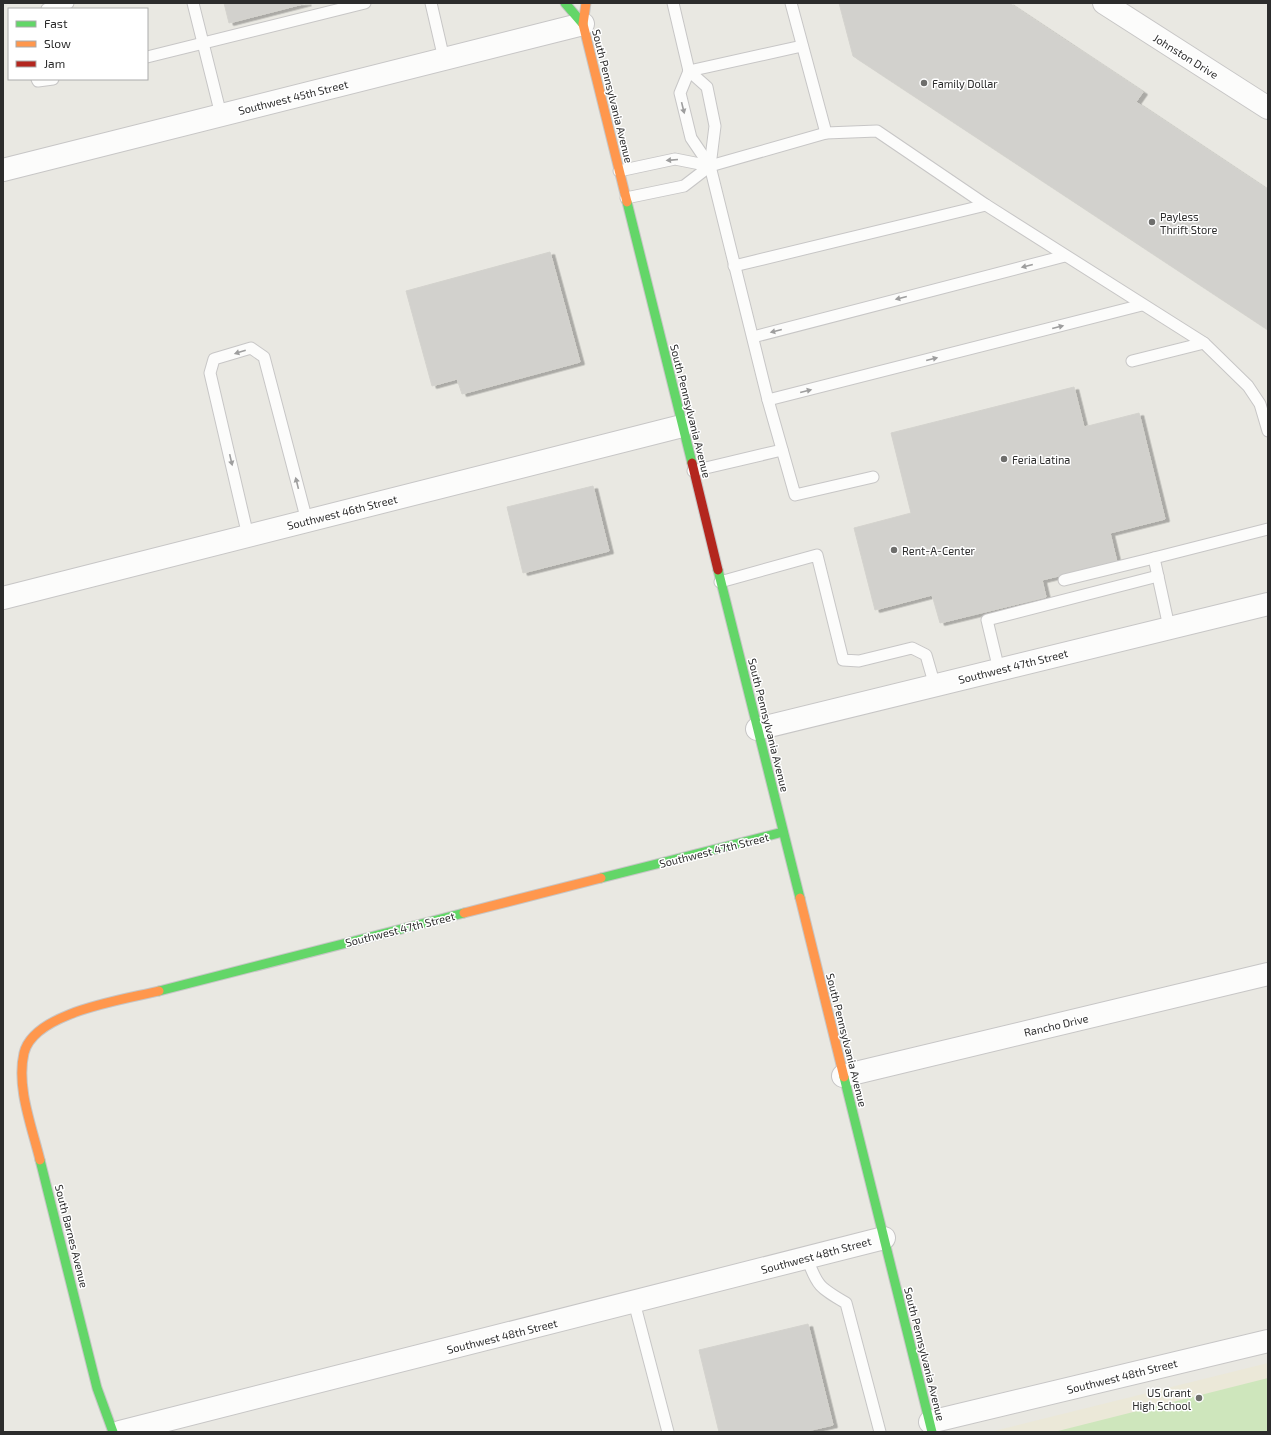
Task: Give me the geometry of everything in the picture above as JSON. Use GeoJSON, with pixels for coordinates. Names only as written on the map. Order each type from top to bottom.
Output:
{"type":"FeatureCollection","features":[{"type":"Feature","properties":{"kind":"main road","name":"South Pennsylvania Avenue"},"geometry":{"type":"LineString","coordinates":[[565,3],[583,24]]}},
{"type":"Feature","properties":{"kind":"main road","name":"South Pennsylvania Avenue"},"geometry":{"type":"LineString","coordinates":[[586,3],[583,24],[720,582],[931,1427]]}},
{"type":"Feature","properties":{"kind":"main road","name":"Southwest 47th Street"},"geometry":{"type":"LineString","coordinates":[[26,1044],[35,1031],[54,1019],[79,1011],[783,832]]}},
{"type":"Feature","properties":{"kind":"main road","name":"South Barnes Avenue"},"geometry":{"type":"LineString","coordinates":[[26,1044],[22,1058],[21,1075],[25,1101],[97,1388],[113,1432]]}},
{"type":"Feature","properties":{"kind":"street","name":"Johnston Drive"},"geometry":{"type":"LineString","coordinates":[[1104,3],[1268,108]]}},
{"type":"Feature","properties":{"kind":"street","name":"Southwest 45th Street"},"geometry":{"type":"LineString","coordinates":[[3,170],[583,24]]}},
{"type":"Feature","properties":{"kind":"street","name":"Southwest 46th Street"},"geometry":{"type":"LineString","coordinates":[[3,598],[682,426]]}},
{"type":"Feature","properties":{"kind":"street","name":"Southwest 47th Street"},"geometry":{"type":"LineString","coordinates":[[757,729],[1268,604]]}},
{"type":"Feature","properties":{"kind":"street","name":"Rancho Drive"},"geometry":{"type":"LineString","coordinates":[[843,1076],[1268,974]]}},
{"type":"Feature","properties":{"kind":"street","name":"Southwest 48th Street"},"geometry":{"type":"LineString","coordinates":[[120,1432],[884,1238]]}},
{"type":"Feature","properties":{"kind":"street","name":"Southwest 48th Street"},"geometry":{"type":"LineString","coordinates":[[931,1427],[1268,1341]]}},
{"type":"Feature","properties":{"kind":"lane"},"geometry":{"type":"LineString","coordinates":[[50,8],[68,3]]}},
{"type":"Feature","properties":{"kind":"lane"},"geometry":{"type":"LineString","coordinates":[[193,3],[221,115]]}},
{"type":"Feature","properties":{"kind":"lane"},"geometry":{"type":"LineString","coordinates":[[148,57],[365,3]]}},
{"type":"Feature","properties":{"kind":"lane"},"geometry":{"type":"LineString","coordinates":[[431,3],[444,59]]}},
{"type":"Feature","properties":{"kind":"lane"},"geometry":{"type":"LineString","coordinates":[[673,3],[689,71],[706,87],[708,95],[715,126],[710,166],[768,400],[795,495],[874,477]]}},
{"type":"Feature","properties":{"kind":"lane"},"geometry":{"type":"LineString","coordinates":[[791,3],[826,133]]}},
{"type":"Feature","properties":{"kind":"lane"},"geometry":{"type":"LineString","coordinates":[[689,71],[802,46]]}},
{"type":"Feature","properties":{"kind":"lane"},"geometry":{"type":"LineString","coordinates":[[689,71],[680,93],[691,138],[710,166]]}},
{"type":"Feature","properties":{"kind":"lane"},"geometry":{"type":"LineString","coordinates":[[626,198],[684,186],[710,166],[826,133],[876,131],[986,205],[1204,343],[1248,386],[1260,404],[1268,431]]}},
{"type":"Feature","properties":{"kind":"lane"},"geometry":{"type":"LineString","coordinates":[[619,170],[675,159],[710,166]]}},
{"type":"Feature","properties":{"kind":"lane"},"geometry":{"type":"LineString","coordinates":[[734,266],[986,205]]}},
{"type":"Feature","properties":{"kind":"lane"},"geometry":{"type":"LineString","coordinates":[[753,337],[1065,256]]}},
{"type":"Feature","properties":{"kind":"lane"},"geometry":{"type":"LineString","coordinates":[[768,400],[1142,305]]}},
{"type":"Feature","properties":{"kind":"lane"},"geometry":{"type":"LineString","coordinates":[[1132,361],[1204,343]]}},
{"type":"Feature","properties":{"kind":"lane"},"geometry":{"type":"LineString","coordinates":[[248,536],[210,373],[214,360],[251,348],[264,357],[307,521]]}},
{"type":"Feature","properties":{"kind":"lane"},"geometry":{"type":"LineString","coordinates":[[693,471],[782,450]]}},
{"type":"Feature","properties":{"kind":"lane"},"geometry":{"type":"LineString","coordinates":[[1064,580],[1268,529]]}},
{"type":"Feature","properties":{"kind":"lane"},"geometry":{"type":"LineString","coordinates":[[720,582],[817,555],[843,660],[859,661],[912,648],[926,655],[935,686]]}},
{"type":"Feature","properties":{"kind":"lane"},"geometry":{"type":"LineString","coordinates":[[1154,558],[1169,627]]}},
{"type":"Feature","properties":{"kind":"lane"},"geometry":{"type":"LineString","coordinates":[[999,670],[987,620],[1158,576]]}},
{"type":"Feature","properties":{"kind":"lane"},"geometry":{"type":"LineString","coordinates":[[807,1258],[815,1281],[828,1293],[846,1303],[880,1432]]}},
{"type":"Feature","properties":{"kind":"lane"},"geometry":{"type":"LineString","coordinates":[[634,1302],[668,1432]]}},
{"type":"Feature","properties":{"kind":"shaded area","name":"US Grant High School"},"geometry":{"type":"Polygon","coordinates":[[[1268,1363],[1268,1432],[990,1432],[1268,1363]]]}},
{"type":"Feature","properties":{"kind":"green space","name":"US Grant High School"},"geometry":{"type":"Polygon","coordinates":[[[1268,1378],[1268,1432],[1054,1432],[1268,1378]]]}},
{"type":"Feature","properties":{"kind":"building"},"geometry":{"type":"Polygon","coordinates":[[[224,3],[307,3],[229,23],[224,3]]]}},
{"type":"Feature","properties":{"kind":"building"},"geometry":{"type":"Polygon","coordinates":[[[839,3],[1009,3],[1143,92],[1136,102],[1268,190],[1268,330],[853,56],[839,3]]]}},
{"type":"Feature","properties":{"kind":"building"},"geometry":{"type":"Polygon","coordinates":[[[550,252],[580,362],[462,394],[457,379],[432,386],[406,291],[550,252]]]}},
{"type":"Feature","properties":{"kind":"building"},"geometry":{"type":"Polygon","coordinates":[[[1074,387],[1084,427],[1139,413],[1165,519],[1110,533],[1117,562],[1042,580],[1046,597],[940,623],[932,595],[875,610],[854,528],[911,513],[891,433],[1074,387]]]}},
{"type":"Feature","properties":{"kind":"building"},"geometry":{"type":"Polygon","coordinates":[[[593,486],[609,551],[523,573],[507,507],[593,486]]]}},
{"type":"Feature","properties":{"kind":"building"},"geometry":{"type":"Polygon","coordinates":[[[808,1324],[833,1425],[803,1432],[719,1432],[699,1350],[808,1324]]]}},
{"type":"Feature","properties":{"kind":"traffic: fast"},"geometry":{"type":"LineString","coordinates":[[565,3],[583,24]]}},
{"type":"Feature","properties":{"kind":"traffic: fast"},"geometry":{"type":"LineString","coordinates":[[627,202],[692,463]]}},
{"type":"Feature","properties":{"kind":"traffic: fast"},"geometry":{"type":"LineString","coordinates":[[718,570],[800,898]]}},
{"type":"Feature","properties":{"kind":"traffic: fast"},"geometry":{"type":"LineString","coordinates":[[601,878],[783,832]]}},
{"type":"Feature","properties":{"kind":"traffic: fast"},"geometry":{"type":"LineString","coordinates":[[159,991],[464,913]]}},
{"type":"Feature","properties":{"kind":"traffic: fast"},"geometry":{"type":"LineString","coordinates":[[844,1077],[932,1432]]}},
{"type":"Feature","properties":{"kind":"traffic: fast"},"geometry":{"type":"LineString","coordinates":[[40,1160],[97,1388],[113,1432]]}},
{"type":"Feature","properties":{"kind":"traffic: slow"},"geometry":{"type":"LineString","coordinates":[[586,3],[583,24],[627,202]]}},
{"type":"Feature","properties":{"kind":"traffic: slow"},"geometry":{"type":"LineString","coordinates":[[464,913],[601,878]]}},
{"type":"Feature","properties":{"kind":"traffic: slow"},"geometry":{"type":"LineString","coordinates":[[800,898],[844,1077]]}},
{"type":"Feature","properties":{"kind":"traffic: slow"},"geometry":{"type":"LineString","coordinates":[[40,1160],[23,1093],[22,1066],[24,1053],[31,1039],[44,1027],[82,1010],[159,991]]}},
{"type":"Feature","properties":{"kind":"traffic: jam"},"geometry":{"type":"LineString","coordinates":[[692,463],[718,570]]}},
{"type":"Feature","properties":{"kind":"place","name":"Family Dollar"},"geometry":{"type":"Point","coordinates":[924,83]}},
{"type":"Feature","properties":{"kind":"place","name":"Payless Thrift Store"},"geometry":{"type":"Point","coordinates":[1152,222]}},
{"type":"Feature","properties":{"kind":"place","name":"Feria Latina"},"geometry":{"type":"Point","coordinates":[1004,459]}},
{"type":"Feature","properties":{"kind":"place","name":"Rent-A-Center"},"geometry":{"type":"Point","coordinates":[894,550]}},
{"type":"Feature","properties":{"kind":"place","name":"US Grant High School"},"geometry":{"type":"Point","coordinates":[1199,1398]}}]}
